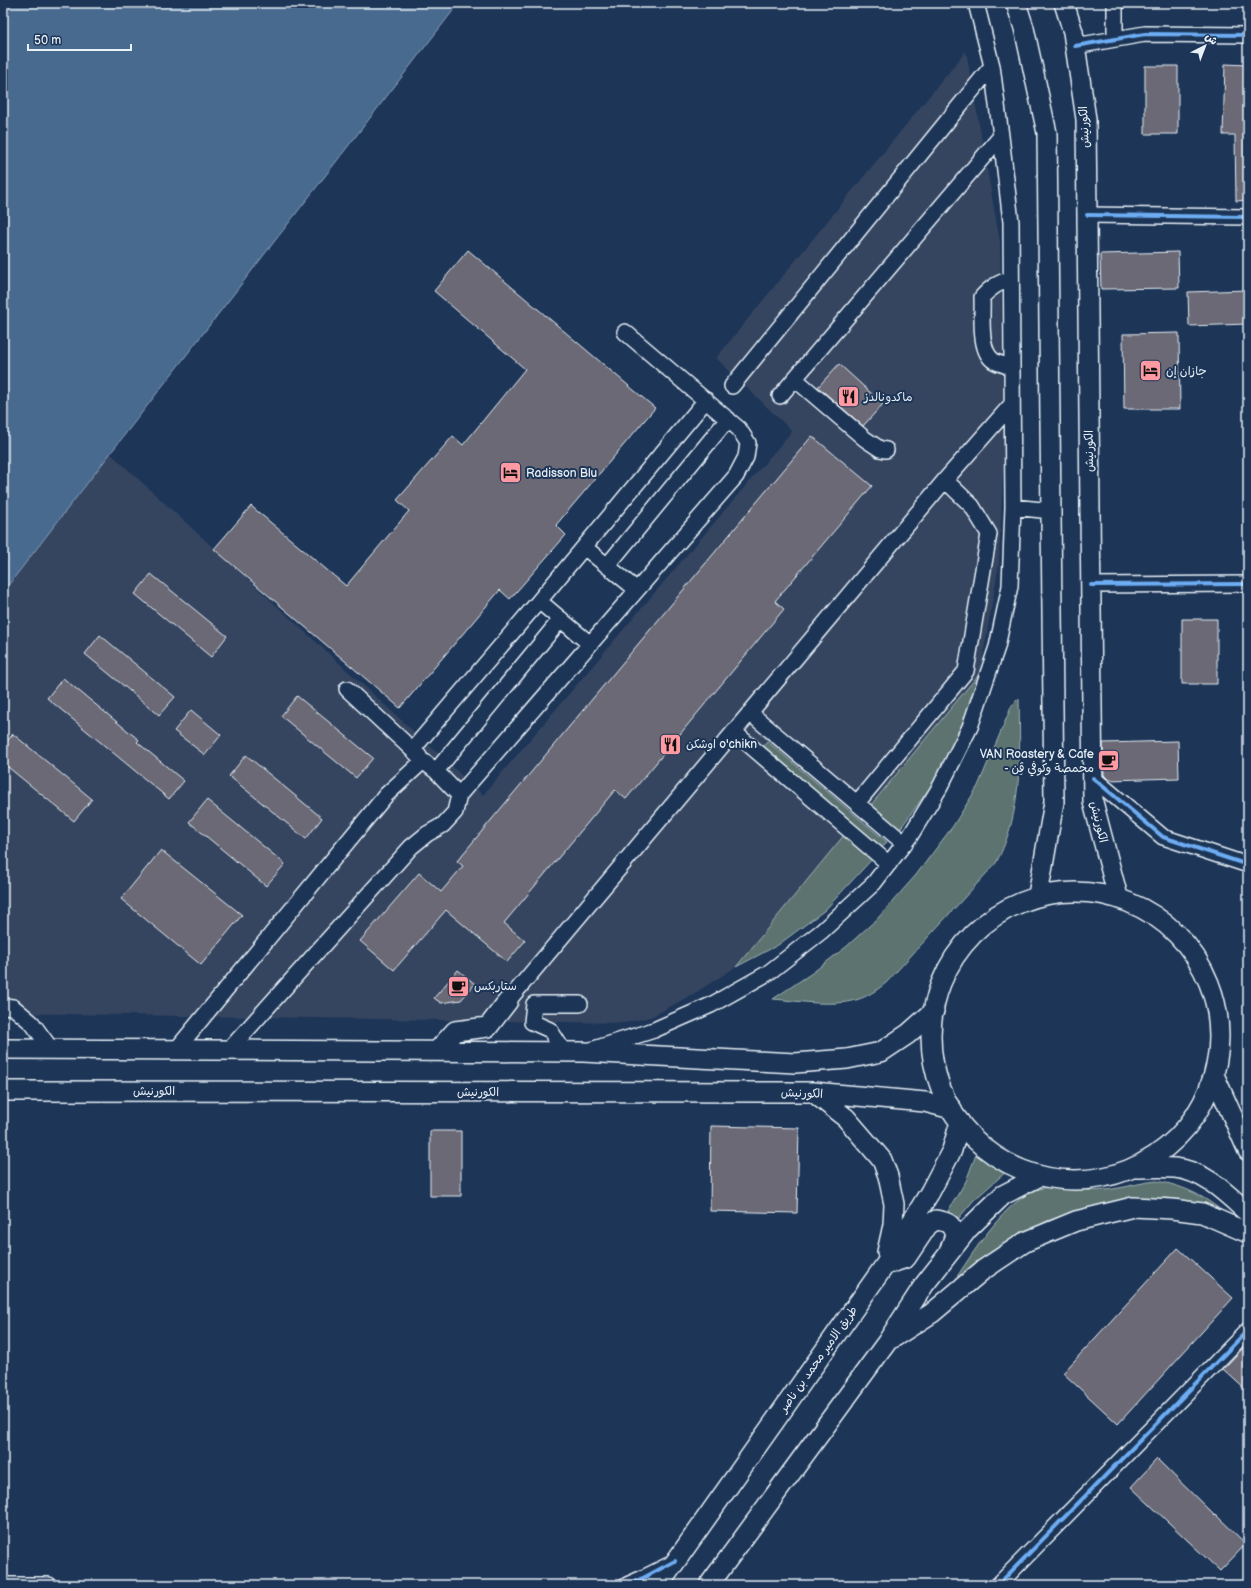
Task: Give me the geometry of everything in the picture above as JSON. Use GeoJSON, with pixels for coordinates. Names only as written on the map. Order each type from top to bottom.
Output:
{"type":"FeatureCollection","features":[{"type":"Feature","properties":{"kind":"main road"},"geometry":{"type":"LineString","coordinates":[[1016,3],[1024,28],[1048,133],[1054,802],[1038,895]]}},
{"type":"Feature","properties":{"kind":"main road","name":"الكورنيش"},"geometry":{"type":"LineString","coordinates":[[1067,3],[1073,32],[1086,119],[1093,802],[1118,898]]}},
{"type":"Feature","properties":{"kind":"main road"},"geometry":{"type":"LineString","coordinates":[[1135,1168],[1170,1146],[1197,1114],[1215,1077],[1220,1032],[1212,988],[1191,948],[1158,918],[1118,898],[1078,891],[1038,895],[1007,908],[979,927],[957,952],[941,981],[934,1011],[932,1052],[941,1089],[956,1116],[982,1146],[1009,1164],[1040,1176],[1088,1180],[1135,1168],[1176,1168],[1198,1174],[1218,1187],[1248,1213]]}},
{"type":"Feature","properties":{"kind":"main road"},"geometry":{"type":"LineString","coordinates":[[437,1051],[454,1032],[488,1027],[508,1000]]}},
{"type":"Feature","properties":{"kind":"main road"},"geometry":{"type":"LineString","coordinates":[[3,1049],[583,1052],[795,1063],[847,1059],[881,1052],[908,1034],[934,1011]]}},
{"type":"Feature","properties":{"kind":"main road"},"geometry":{"type":"LineString","coordinates":[[1215,1077],[1248,1151]]}},
{"type":"Feature","properties":{"kind":"main road","name":"الكورنيش"},"geometry":{"type":"LineString","coordinates":[[3,1091],[813,1092],[925,1102],[956,1116]]}},
{"type":"Feature","properties":{"kind":"main road"},"geometry":{"type":"LineString","coordinates":[[813,1092],[846,1118],[882,1160],[894,1204],[893,1225],[885,1265],[906,1258],[928,1225],[936,1220],[945,1221],[952,1226],[955,1235],[948,1253]]}},
{"type":"Feature","properties":{"kind":"main road","name":"طريق الامير محمد بن ناصر"},"geometry":{"type":"LineString","coordinates":[[658,1585],[885,1265],[930,1192],[952,1150],[956,1116]]}},
{"type":"Feature","properties":{"kind":"main road"},"geometry":{"type":"LineString","coordinates":[[709,1585],[887,1342],[924,1285],[948,1253],[968,1229],[1004,1195],[1040,1176]]}},
{"type":"Feature","properties":{"kind":"main road"},"geometry":{"type":"LineString","coordinates":[[887,1342],[932,1313],[983,1270],[1025,1242],[1076,1221],[1133,1207],[1172,1209],[1202,1213],[1248,1233]]}},
{"type":"Feature","properties":{"kind":"street"},"geometry":{"type":"LineString","coordinates":[[583,1052],[654,1030],[711,1005],[768,972],[822,931],[874,883],[904,844],[940,787],[970,726],[997,647],[1010,586],[1013,507],[1010,222],[992,66],[976,3]]}},
{"type":"Feature","properties":{"kind":"street"},"geometry":{"type":"LineString","coordinates":[[1115,3],[1115,40]]}},
{"type":"Feature","properties":{"kind":"street"},"geometry":{"type":"LineString","coordinates":[[1075,46],[1145,34],[1248,35]]}},
{"type":"Feature","properties":{"kind":"street"},"geometry":{"type":"LineString","coordinates":[[732,386],[992,66]]}},
{"type":"Feature","properties":{"kind":"street"},"geometry":{"type":"LineString","coordinates":[[780,396],[1001,136]]}},
{"type":"Feature","properties":{"kind":"street"},"geometry":{"type":"LineString","coordinates":[[1087,214],[1248,217]]}},
{"type":"Feature","properties":{"kind":"street"},"geometry":{"type":"LineString","coordinates":[[1011,279],[996,284],[982,297],[983,346],[986,353],[994,360],[1012,367]]}},
{"type":"Feature","properties":{"kind":"street"},"geometry":{"type":"LineString","coordinates":[[229,1050],[410,847],[447,821],[454,812],[459,796],[736,476],[746,457],[748,443],[739,429],[625,332]]}},
{"type":"Feature","properties":{"kind":"street"},"geometry":{"type":"LineString","coordinates":[[795,379],[865,439],[880,449],[886,450]]}},
{"type":"Feature","properties":{"kind":"street"},"geometry":{"type":"LineString","coordinates":[[412,749],[584,547],[706,400]]}},
{"type":"Feature","properties":{"kind":"street"},"geometry":{"type":"LineString","coordinates":[[508,1000],[945,480],[1012,404]]}},
{"type":"Feature","properties":{"kind":"street"},"geometry":{"type":"LineString","coordinates":[[607,566],[728,419]]}},
{"type":"Feature","properties":{"kind":"street"},"geometry":{"type":"LineString","coordinates":[[857,804],[966,671],[989,534],[972,506],[945,480]]}},
{"type":"Feature","properties":{"kind":"street"},"geometry":{"type":"LineString","coordinates":[[1013,507],[1051,511]]}},
{"type":"Feature","properties":{"kind":"street"},"geometry":{"type":"LineString","coordinates":[[584,547],[637,590]]}},
{"type":"Feature","properties":{"kind":"street"},"geometry":{"type":"LineString","coordinates":[[1091,586],[1248,584]]}},
{"type":"Feature","properties":{"kind":"street"},"geometry":{"type":"LineString","coordinates":[[539,600],[590,644]]}},
{"type":"Feature","properties":{"kind":"street"},"geometry":{"type":"LineString","coordinates":[[436,771],[561,619]]}},
{"type":"Feature","properties":{"kind":"street"},"geometry":{"type":"LineString","coordinates":[[348,689],[423,761],[436,771],[459,796]]}},
{"type":"Feature","properties":{"kind":"street"},"geometry":{"type":"LineString","coordinates":[[750,713],[904,844]]}},
{"type":"Feature","properties":{"kind":"street"},"geometry":{"type":"LineString","coordinates":[[734,732],[889,864]]}},
{"type":"Feature","properties":{"kind":"street"},"geometry":{"type":"LineString","coordinates":[[176,1050],[386,795],[423,761]]}},
{"type":"Feature","properties":{"kind":"street"},"geometry":{"type":"LineString","coordinates":[[1093,778],[1163,837],[1248,865]]}},
{"type":"Feature","properties":{"kind":"street"},"geometry":{"type":"LineString","coordinates":[[564,1052],[550,1030],[532,1022],[534,1004],[580,1004]]}},
{"type":"Feature","properties":{"kind":"street"},"geometry":{"type":"LineString","coordinates":[[3,1006],[13,1007],[32,1023],[51,1049]]}},
{"type":"Feature","properties":{"kind":"street"},"geometry":{"type":"LineString","coordinates":[[998,1585],[1248,1330]]}},
{"type":"Feature","properties":{"kind":"street"},"geometry":{"type":"LineString","coordinates":[[627,1585],[675,1561]]}},
{"type":"Feature","properties":{"kind":"street"},"geometry":{"type":"LineString","coordinates":[[3,1585],[49,1585]]}},
{"type":"Feature","properties":{"kind":"shaded area"},"geometry":{"type":"Polygon","coordinates":[[[3,3],[459,3],[3,592],[3,3]]]}},
{"type":"Feature","properties":{"kind":"shaded area"},"geometry":{"type":"Polygon","coordinates":[[[966,51],[1000,242],[1004,448],[999,564],[980,673],[736,967],[695,993],[651,1017],[624,1023],[3,1013],[3,592],[110,453],[483,795],[792,431],[716,358],[966,51]]]}},
{"type":"Feature","properties":{"kind":"green space"},"geometry":{"type":"Polygon","coordinates":[[[980,673],[967,718],[942,771],[900,829],[871,805],[980,673]]]}},
{"type":"Feature","properties":{"kind":"green space"},"geometry":{"type":"Polygon","coordinates":[[[1019,698],[1020,740],[1018,783],[1011,824],[1005,844],[996,863],[886,983],[872,993],[856,1000],[836,1003],[815,1003],[773,999],[812,973],[846,947],[878,918],[916,875],[953,826],[978,786],[1012,705],[1019,698]]]}},
{"type":"Feature","properties":{"kind":"green space"},"geometry":{"type":"Polygon","coordinates":[[[767,741],[887,842],[882,848],[762,748],[767,741]]]}},
{"type":"Feature","properties":{"kind":"green space"},"geometry":{"type":"Polygon","coordinates":[[[845,834],[874,857],[825,910],[778,945],[736,967],[845,834]]]}},
{"type":"Feature","properties":{"kind":"green space"},"geometry":{"type":"Polygon","coordinates":[[[977,1152],[995,1165],[1007,1171],[974,1200],[958,1219],[948,1211],[966,1181],[977,1152]]]}},
{"type":"Feature","properties":{"kind":"green space"},"geometry":{"type":"Polygon","coordinates":[[[1157,1181],[1178,1186],[1196,1194],[1213,1204],[1229,1217],[1201,1205],[1168,1198],[1126,1200],[1098,1205],[1047,1221],[1026,1232],[956,1278],[996,1222],[1009,1208],[1023,1197],[1037,1190],[1052,1187],[1103,1190],[1157,1181]]]}},
{"type":"Feature","properties":{"kind":"building"},"geometry":{"type":"Polygon","coordinates":[[[1225,64],[1248,65],[1248,200],[1236,201],[1235,135],[1223,135],[1225,64]]]}},
{"type":"Feature","properties":{"kind":"building"},"geometry":{"type":"Polygon","coordinates":[[[1145,66],[1178,66],[1178,134],[1145,134],[1145,66]]]}},
{"type":"Feature","properties":{"kind":"building","name":"Radisson Blu"},"geometry":{"type":"Polygon","coordinates":[[[468,250],[655,408],[556,525],[566,535],[510,599],[500,590],[400,708],[214,549],[251,506],[346,586],[409,511],[397,500],[453,436],[463,445],[525,369],[434,291],[468,250]]]}},
{"type":"Feature","properties":{"kind":"building"},"geometry":{"type":"Polygon","coordinates":[[[1178,252],[1179,288],[1101,289],[1100,254],[1178,252]]]}},
{"type":"Feature","properties":{"kind":"building"},"geometry":{"type":"Polygon","coordinates":[[[1248,290],[1248,324],[1189,326],[1188,292],[1248,290]]]}},
{"type":"Feature","properties":{"kind":"building","name":"جازان إن"},"geometry":{"type":"Polygon","coordinates":[[[1179,333],[1180,409],[1124,409],[1123,334],[1179,333]]]}},
{"type":"Feature","properties":{"kind":"building","name":"ماكدونالدز"},"geometry":{"type":"Polygon","coordinates":[[[839,364],[883,404],[863,426],[818,387],[839,364]]]}},
{"type":"Feature","properties":{"kind":"building"},"geometry":{"type":"Polygon","coordinates":[[[812,436],[872,486],[775,601],[784,609],[626,799],[615,790],[504,923],[525,941],[507,962],[446,910],[394,970],[360,941],[419,873],[441,892],[463,866],[457,861],[812,436]]]}},
{"type":"Feature","properties":{"kind":"building"},"geometry":{"type":"Polygon","coordinates":[[[151,574],[227,636],[211,657],[135,594],[151,574]]]}},
{"type":"Feature","properties":{"kind":"building"},"geometry":{"type":"Polygon","coordinates":[[[1182,619],[1217,619],[1217,684],[1182,684],[1182,619]]]}},
{"type":"Feature","properties":{"kind":"building"},"geometry":{"type":"Polygon","coordinates":[[[100,635],[175,697],[159,715],[85,654],[100,635]]]}},
{"type":"Feature","properties":{"kind":"building"},"geometry":{"type":"Polygon","coordinates":[[[63,678],[139,740],[137,742],[184,781],[169,799],[47,698],[63,678]]]}},
{"type":"Feature","properties":{"kind":"building"},"geometry":{"type":"Polygon","coordinates":[[[297,696],[373,758],[356,778],[281,716],[297,696]]]}},
{"type":"Feature","properties":{"kind":"building"},"geometry":{"type":"Polygon","coordinates":[[[191,710],[221,735],[205,755],[174,731],[191,710]]]}},
{"type":"Feature","properties":{"kind":"building"},"geometry":{"type":"Polygon","coordinates":[[[13,734],[92,799],[74,821],[3,763],[3,746],[13,734]]]}},
{"type":"Feature","properties":{"kind":"building"},"geometry":{"type":"Polygon","coordinates":[[[1178,741],[1179,778],[1109,780],[1104,775],[1103,743],[1178,741]]]}},
{"type":"Feature","properties":{"kind":"building"},"geometry":{"type":"Polygon","coordinates":[[[246,755],[322,818],[306,839],[229,776],[246,755]]]}},
{"type":"Feature","properties":{"kind":"building"},"geometry":{"type":"Polygon","coordinates":[[[207,800],[285,864],[266,886],[189,822],[207,800]]]}},
{"type":"Feature","properties":{"kind":"building"},"geometry":{"type":"Polygon","coordinates":[[[161,850],[242,915],[201,965],[121,899],[161,850]]]}},
{"type":"Feature","properties":{"kind":"building","name":"ستاربكس"},"geometry":{"type":"Polygon","coordinates":[[[458,970],[475,984],[461,1000],[441,1003],[434,998],[458,970]]]}},
{"type":"Feature","properties":{"kind":"building"},"geometry":{"type":"Polygon","coordinates":[[[711,1126],[799,1128],[797,1213],[710,1211],[711,1126]]]}},
{"type":"Feature","properties":{"kind":"building"},"geometry":{"type":"Polygon","coordinates":[[[430,1131],[461,1131],[461,1196],[430,1196],[430,1131]]]}},
{"type":"Feature","properties":{"kind":"building"},"geometry":{"type":"Polygon","coordinates":[[[1178,1248],[1233,1298],[1118,1424],[1063,1373],[1178,1248]]]}},
{"type":"Feature","properties":{"kind":"building"},"geometry":{"type":"Polygon","coordinates":[[[1248,1343],[1248,1392],[1223,1369],[1248,1343]]]}},
{"type":"Feature","properties":{"kind":"building"},"geometry":{"type":"Polygon","coordinates":[[[1157,1459],[1246,1544],[1220,1571],[1131,1487],[1157,1459]]]}},
{"type":"Feature","properties":{"kind":"cycle path"},"geometry":{"type":"LineString","coordinates":[[1075,46],[1145,34],[1248,35]]}},
{"type":"Feature","properties":{"kind":"cycle path"},"geometry":{"type":"LineString","coordinates":[[1087,215],[1248,217]]}},
{"type":"Feature","properties":{"kind":"cycle path"},"geometry":{"type":"LineString","coordinates":[[1091,585],[1248,584]]}},
{"type":"Feature","properties":{"kind":"cycle path"},"geometry":{"type":"LineString","coordinates":[[1093,778],[1163,837],[1248,865]]}},
{"type":"Feature","properties":{"kind":"cycle path"},"geometry":{"type":"LineString","coordinates":[[998,1585],[1248,1330]]}},
{"type":"Feature","properties":{"kind":"cycle path"},"geometry":{"type":"LineString","coordinates":[[627,1585],[675,1561]]}},
{"type":"Feature","properties":{"kind":"place","name":"جازان إن"},"geometry":{"type":"Point","coordinates":[1151,371]}},
{"type":"Feature","properties":{"kind":"place","name":"ماكدونالدز"},"geometry":{"type":"Point","coordinates":[849,397]}},
{"type":"Feature","properties":{"kind":"place","name":"Radisson Blu"},"geometry":{"type":"Point","coordinates":[511,473]}},
{"type":"Feature","properties":{"kind":"place","name":"اوشكن o'chikn"},"geometry":{"type":"Point","coordinates":[671,744]}},
{"type":"Feature","properties":{"kind":"place","name":"VAN Roastery & Cafe - محمصة وكوفي ڤِن"},"geometry":{"type":"Point","coordinates":[1109,761]}},
{"type":"Feature","properties":{"kind":"place","name":"ستاربكس"},"geometry":{"type":"Point","coordinates":[459,986]}}]}
